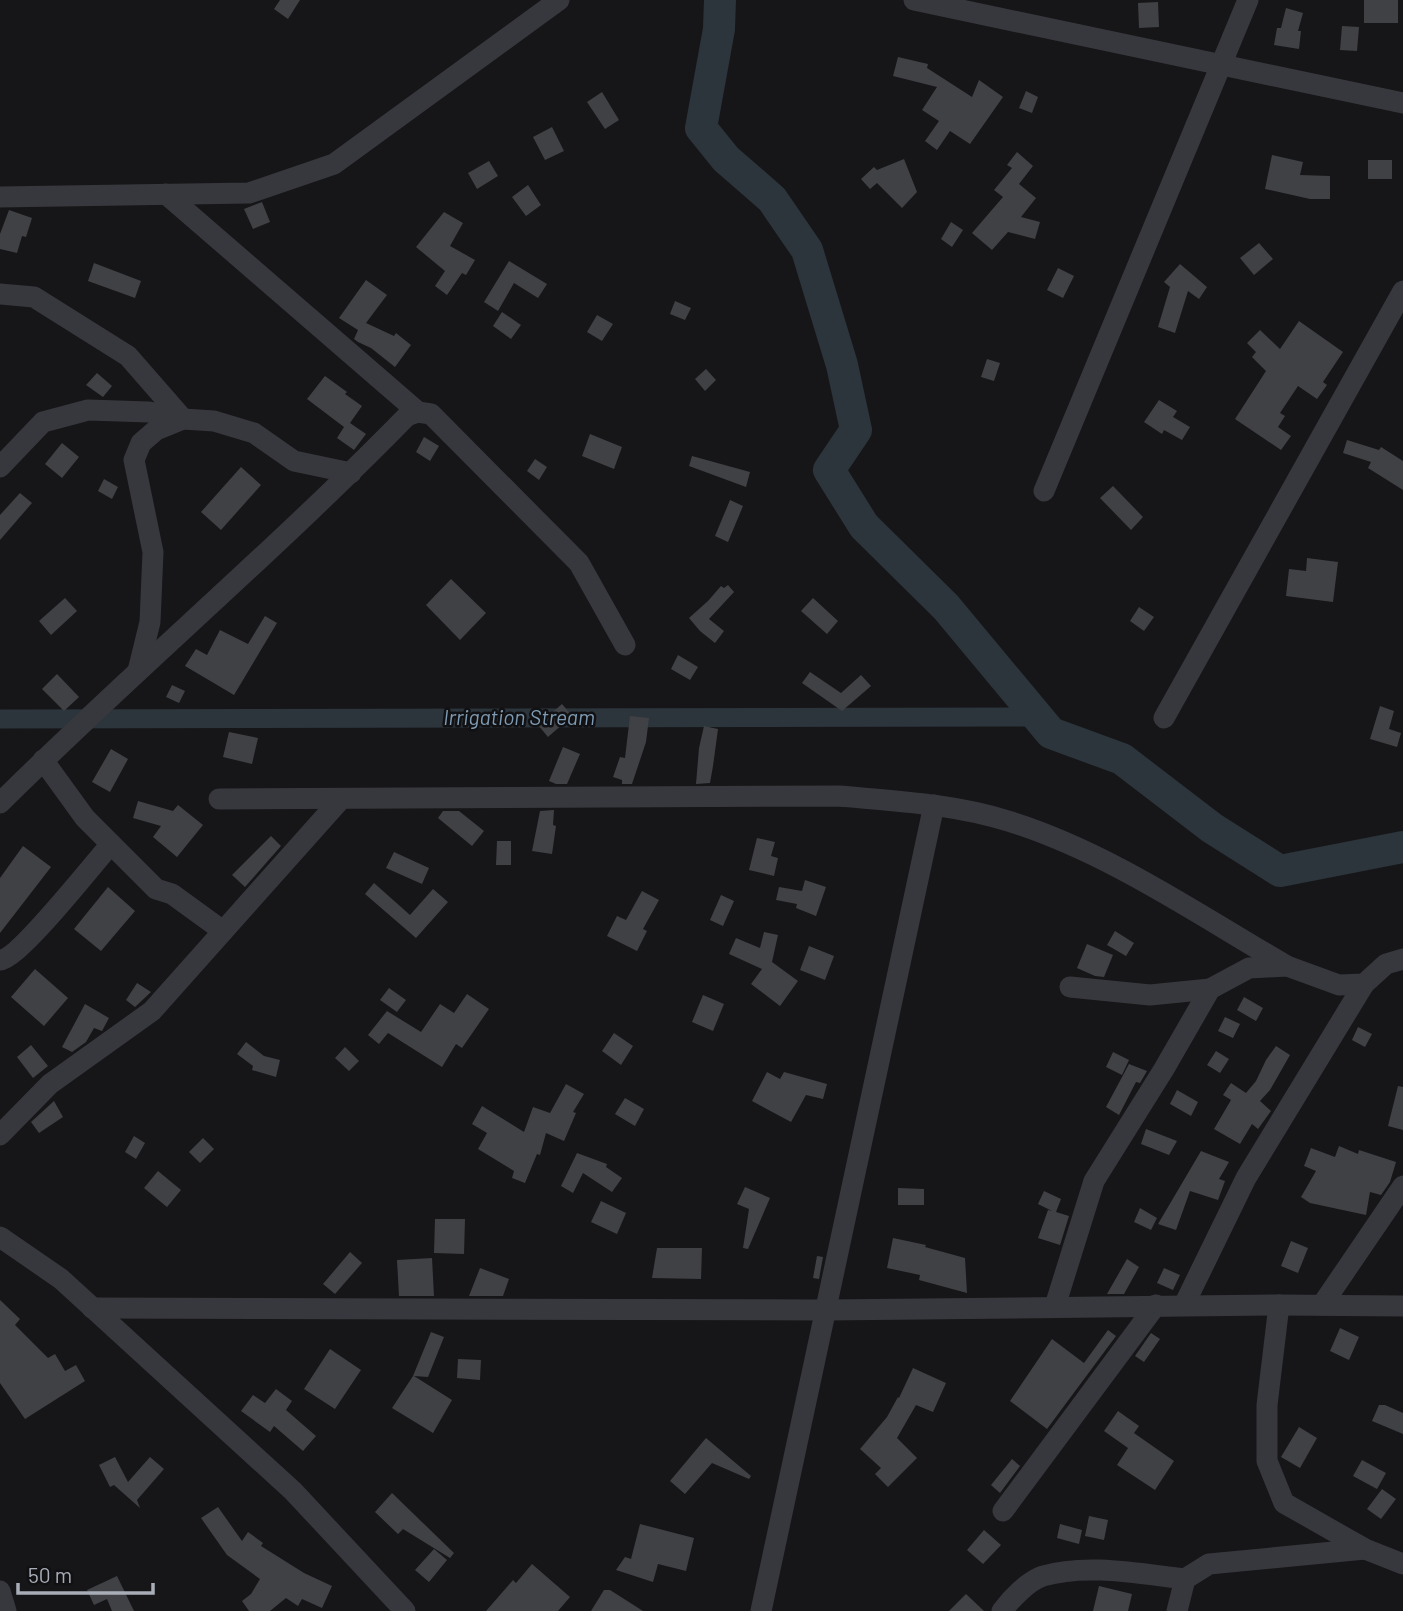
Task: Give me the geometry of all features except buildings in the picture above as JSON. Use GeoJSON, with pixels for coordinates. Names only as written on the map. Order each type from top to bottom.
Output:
{"type":"FeatureCollection","features":[{"type":"Feature","properties":{"kind":"street"},"geometry":{"type":"LineString","coordinates":[[0,197],[249,193],[334,164],[559,0]]}},
{"type":"Feature","properties":{"kind":"street"},"geometry":{"type":"LineString","coordinates":[[914,0],[1403,103]]}},
{"type":"Feature","properties":{"kind":"street"},"geometry":{"type":"LineString","coordinates":[[1044,491],[1248,0]]}},
{"type":"Feature","properties":{"kind":"street"},"geometry":{"type":"LineString","coordinates":[[166,194],[418,412]]}},
{"type":"Feature","properties":{"kind":"street"},"geometry":{"type":"LineString","coordinates":[[1164,718],[1403,290]]}},
{"type":"Feature","properties":{"kind":"street"},"geometry":{"type":"LineString","coordinates":[[0,294],[34,298],[128,356],[183,419]]}},
{"type":"Feature","properties":{"kind":"street"},"geometry":{"type":"LineString","coordinates":[[0,467],[43,422],[88,410],[149,412],[183,419],[214,421],[254,433],[294,461],[351,474]]}},
{"type":"Feature","properties":{"kind":"street"},"geometry":{"type":"LineString","coordinates":[[0,803],[351,474],[407,416],[418,412],[431,414],[579,563],[625,645]]}},
{"type":"Feature","properties":{"kind":"street"},"geometry":{"type":"LineString","coordinates":[[138,671],[150,622],[153,552],[134,460],[141,443],[156,430],[183,419]]}},
{"type":"Feature","properties":{"kind":"street"},"geometry":{"type":"LineString","coordinates":[[43,761],[85,818],[156,889],[172,894],[223,931]]}},
{"type":"Feature","properties":{"kind":"street"},"geometry":{"type":"LineString","coordinates":[[219,800],[839,796],[934,805],[1007,820],[1089,852],[1287,966],[1339,985],[1364,984]]}},
{"type":"Feature","properties":{"kind":"street"},"geometry":{"type":"LineString","coordinates":[[0,1135],[44,1089],[152,1011],[341,799]]}},
{"type":"Feature","properties":{"kind":"street"},"geometry":{"type":"LineString","coordinates":[[761,1611],[934,805]]}},
{"type":"Feature","properties":{"kind":"street"},"geometry":{"type":"LineString","coordinates":[[0,960],[6,960],[26,942],[111,844]]}},
{"type":"Feature","properties":{"kind":"street"},"geometry":{"type":"LineString","coordinates":[[1184,1305],[1247,1178],[1364,984],[1386,964],[1403,959]]}},
{"type":"Feature","properties":{"kind":"street"},"geometry":{"type":"LineString","coordinates":[[1070,987],[1150,995],[1210,989],[1249,968],[1287,966]]}},
{"type":"Feature","properties":{"kind":"street"},"geometry":{"type":"LineString","coordinates":[[1055,1306],[1094,1181],[1210,989]]}},
{"type":"Feature","properties":{"kind":"street"},"geometry":{"type":"LineString","coordinates":[[1322,1305],[1403,1186]]}},
{"type":"Feature","properties":{"kind":"street"},"geometry":{"type":"LineString","coordinates":[[0,1237],[61,1279],[293,1491],[405,1611]]}},
{"type":"Feature","properties":{"kind":"street"},"geometry":{"type":"LineString","coordinates":[[92,1308],[826,1310],[1156,1305],[1403,1307]]}},
{"type":"Feature","properties":{"kind":"street"},"geometry":{"type":"LineString","coordinates":[[1003,1511],[1156,1305]]}},
{"type":"Feature","properties":{"kind":"street"},"geometry":{"type":"LineString","coordinates":[[1279,1305],[1267,1405],[1267,1461],[1284,1503],[1365,1549],[1403,1564]]}},
{"type":"Feature","properties":{"kind":"street"},"geometry":{"type":"LineString","coordinates":[[1002,1611],[1012,1598],[1041,1576],[1094,1572],[1185,1578],[1209,1564],[1365,1549]]}},
{"type":"Feature","properties":{"kind":"street"},"geometry":{"type":"LineString","coordinates":[[1177,1611],[1185,1578]]}},
{"type":"Feature","properties":{"kind":"street"},"geometry":{"type":"LineString","coordinates":[[0,1591],[6,1611]]}},
{"type":"Feature","properties":{"kind":"waterway"},"geometry":{"type":"LineString","coordinates":[[720,0],[719,29],[701,128],[726,159],[772,199],[807,250],[842,365],[856,430],[829,470],[864,526],[946,607],[1051,733],[1122,759],[1212,828],[1280,871],[1403,847]]}},
{"type":"Feature","properties":{"kind":"waterway","name":"Irrigation Stream"},"geometry":{"type":"LineString","coordinates":[[0,719],[1038,717]]}}]}
